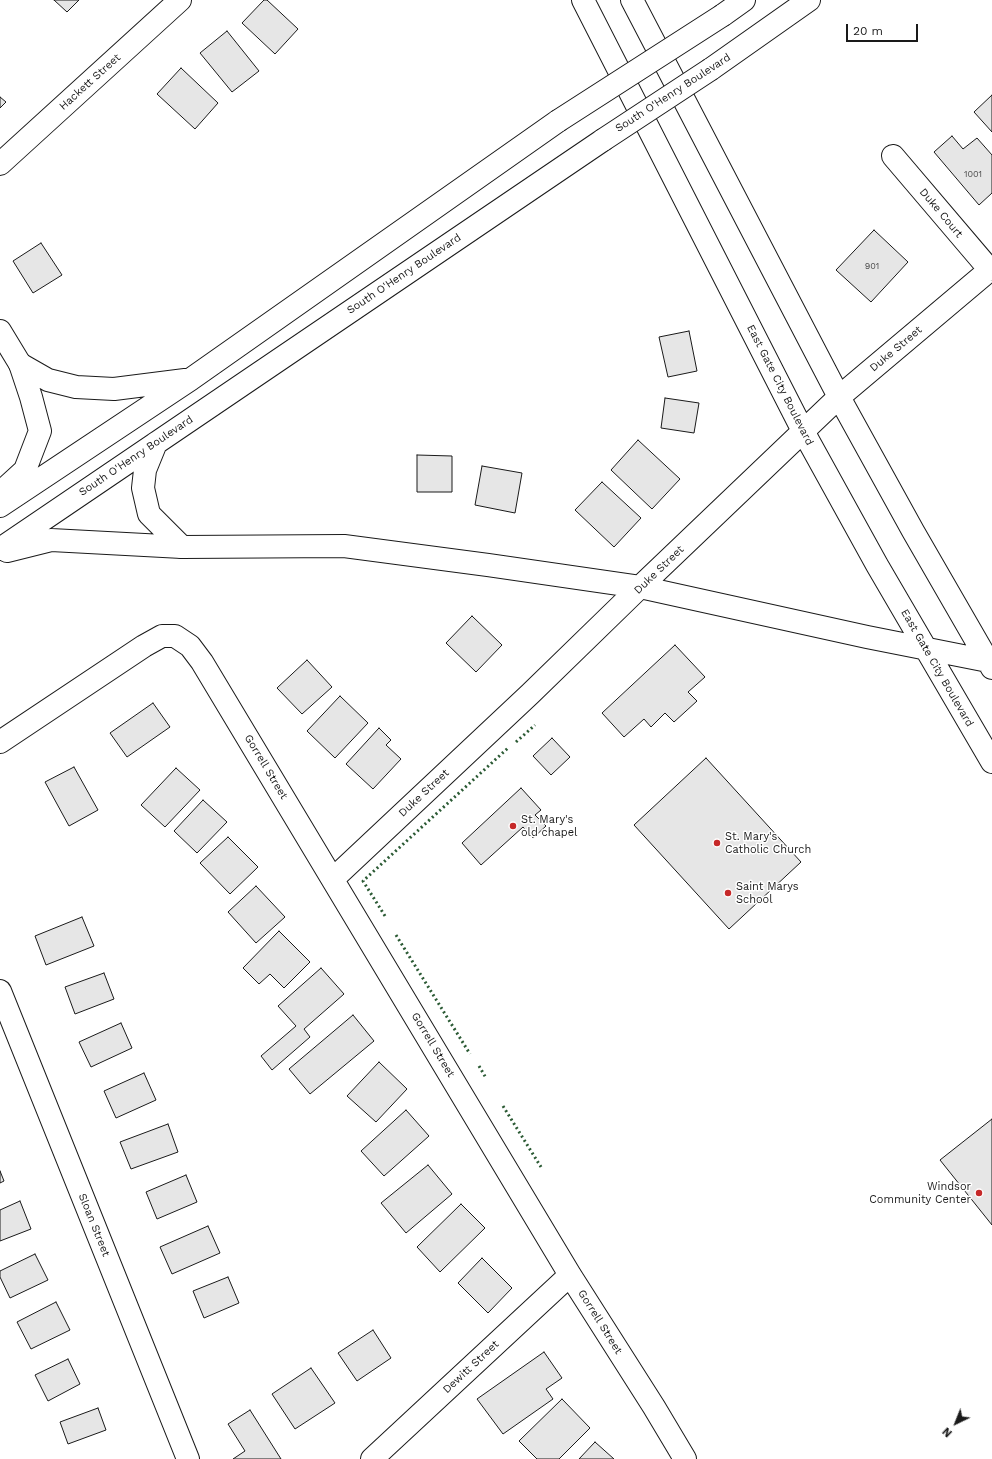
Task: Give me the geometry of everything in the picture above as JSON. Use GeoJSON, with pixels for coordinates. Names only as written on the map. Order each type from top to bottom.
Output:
{"type":"FeatureCollection","features":[{"type":"Feature","properties":{"kind":"main road","name":"Hackett Street"},"geometry":{"type":"LineString","coordinates":[[5,159],[180,0]]}},
{"type":"Feature","properties":{"kind":"main road","name":"East Gate City Boulevard"},"geometry":{"type":"LineString","coordinates":[[583,0],[803,431],[877,565],[992,762]]}},
{"type":"Feature","properties":{"kind":"main road"},"geometry":{"type":"LineString","coordinates":[[632,0],[839,397],[913,531],[990,664]]}},
{"type":"Feature","properties":{"kind":"main road"},"geometry":{"type":"LineString","coordinates":[[0,506],[191,379],[558,121],[744,0]]}},
{"type":"Feature","properties":{"kind":"main road","name":"South O'Henry Boulevard"},"geometry":{"type":"LineString","coordinates":[[0,549],[603,140],[712,69],[809,0]]}},
{"type":"Feature","properties":{"kind":"main road","name":"Duke Court"},"geometry":{"type":"LineString","coordinates":[[893,156],[991,269]]}},
{"type":"Feature","properties":{"kind":"main road"},"geometry":{"type":"LineString","coordinates":[[0,176],[5,159]]}},
{"type":"Feature","properties":{"kind":"main road","name":"Duke Street"},"geometry":{"type":"LineString","coordinates":[[333,879],[530,694],[839,397],[991,269]]}},
{"type":"Feature","properties":{"kind":"main road"},"geometry":{"type":"LineString","coordinates":[[0,331],[20,364],[40,431],[25,470],[0,493]]}},
{"type":"Feature","properties":{"kind":"main road"},"geometry":{"type":"LineString","coordinates":[[20,364],[48,380],[76,387],[114,389],[191,379]]}},
{"type":"Feature","properties":{"kind":"main road"},"geometry":{"type":"LineString","coordinates":[[156,443],[145,470],[143,482],[148,514],[182,547]]}},
{"type":"Feature","properties":{"kind":"main road"},"geometry":{"type":"LineString","coordinates":[[0,553],[51,540],[182,547],[344,546],[640,587],[990,664]]}},
{"type":"Feature","properties":{"kind":"main road","name":"Gorrell Street"},"geometry":{"type":"LineString","coordinates":[[0,742],[144,646],[162,636],[175,636],[190,646],[202,662],[570,1275],[654,1407],[685,1459]]}},
{"type":"Feature","properties":{"kind":"main road","name":"Sloan Street"},"geometry":{"type":"LineString","coordinates":[[0,991],[188,1459]]}},
{"type":"Feature","properties":{"kind":"main road","name":"Dewitt Street"},"geometry":{"type":"LineString","coordinates":[[372,1459],[570,1275]]}},
{"type":"Feature","properties":{"kind":"building"},"geometry":{"type":"Polygon","coordinates":[[[54,0],[79,0],[67,12],[54,0]]]}},
{"type":"Feature","properties":{"kind":"building"},"geometry":{"type":"Polygon","coordinates":[[[264,0],[267,0],[298,29],[275,54],[242,23],[264,0]]]}},
{"type":"Feature","properties":{"kind":"building"},"geometry":{"type":"Polygon","coordinates":[[[227,31],[259,71],[232,92],[200,53],[227,31]]]}},
{"type":"Feature","properties":{"kind":"building"},"geometry":{"type":"Polygon","coordinates":[[[181,68],[218,103],[195,129],[157,94],[181,68]]]}},
{"type":"Feature","properties":{"kind":"building"},"geometry":{"type":"Polygon","coordinates":[[[992,95],[992,132],[974,112],[992,95]]]}},
{"type":"Feature","properties":{"kind":"building"},"geometry":{"type":"Polygon","coordinates":[[[0,97],[6,102],[0,108],[0,97]]]}},
{"type":"Feature","properties":{"kind":"building"},"geometry":{"type":"Polygon","coordinates":[[[952,136],[963,149],[977,138],[992,155],[992,193],[979,205],[934,152],[952,136]]]}},
{"type":"Feature","properties":{"kind":"building"},"geometry":{"type":"Polygon","coordinates":[[[874,230],[908,262],[871,302],[836,270],[874,230]]]}},
{"type":"Feature","properties":{"kind":"building"},"geometry":{"type":"Polygon","coordinates":[[[41,243],[62,275],[33,293],[13,261],[41,243]]]}},
{"type":"Feature","properties":{"kind":"building"},"geometry":{"type":"Polygon","coordinates":[[[689,331],[697,371],[668,377],[659,337],[689,331]]]}},
{"type":"Feature","properties":{"kind":"building"},"geometry":{"type":"Polygon","coordinates":[[[665,398],[699,403],[694,433],[661,428],[665,398]]]}},
{"type":"Feature","properties":{"kind":"building"},"geometry":{"type":"Polygon","coordinates":[[[638,440],[680,479],[652,509],[611,470],[638,440]]]}},
{"type":"Feature","properties":{"kind":"building"},"geometry":{"type":"Polygon","coordinates":[[[417,455],[452,456],[452,492],[417,492],[417,455]]]}},
{"type":"Feature","properties":{"kind":"building"},"geometry":{"type":"Polygon","coordinates":[[[482,466],[522,473],[515,513],[475,505],[482,466]]]}},
{"type":"Feature","properties":{"kind":"building"},"geometry":{"type":"Polygon","coordinates":[[[602,482],[641,518],[614,547],[575,510],[602,482]]]}},
{"type":"Feature","properties":{"kind":"building"},"geometry":{"type":"Polygon","coordinates":[[[472,616],[502,645],[476,672],[446,643],[472,616]]]}},
{"type":"Feature","properties":{"kind":"building"},"geometry":{"type":"Polygon","coordinates":[[[675,645],[705,677],[688,692],[697,701],[674,722],[665,713],[651,727],[644,719],[624,737],[602,713],[675,645]]]}},
{"type":"Feature","properties":{"kind":"building"},"geometry":{"type":"Polygon","coordinates":[[[307,660],[332,687],[302,714],[277,688],[307,660]]]}},
{"type":"Feature","properties":{"kind":"building"},"geometry":{"type":"Polygon","coordinates":[[[340,696],[368,723],[335,758],[307,731],[340,696]]]}},
{"type":"Feature","properties":{"kind":"building"},"geometry":{"type":"Polygon","coordinates":[[[153,703],[170,727],[127,757],[110,733],[153,703]]]}},
{"type":"Feature","properties":{"kind":"building"},"geometry":{"type":"Polygon","coordinates":[[[379,728],[391,740],[386,745],[401,759],[373,789],[346,764],[379,728]]]}},
{"type":"Feature","properties":{"kind":"building"},"geometry":{"type":"Polygon","coordinates":[[[552,738],[570,757],[551,775],[533,756],[552,738]]]}},
{"type":"Feature","properties":{"kind":"building","name":"St. Mary's Catholic Church"},"geometry":{"type":"Polygon","coordinates":[[[706,758],[801,862],[729,929],[634,825],[706,758]]]}},
{"type":"Feature","properties":{"kind":"building"},"geometry":{"type":"Polygon","coordinates":[[[74,767],[98,810],[69,826],[45,782],[74,767]]]}},
{"type":"Feature","properties":{"kind":"building"},"geometry":{"type":"Polygon","coordinates":[[[176,768],[200,790],[165,827],[141,805],[176,768]]]}},
{"type":"Feature","properties":{"kind":"building","name":"St. Mary's old chapel"},"geometry":{"type":"Polygon","coordinates":[[[521,788],[541,810],[535,815],[546,826],[533,838],[523,827],[481,865],[462,843],[521,788]]]}},
{"type":"Feature","properties":{"kind":"building"},"geometry":{"type":"Polygon","coordinates":[[[203,800],[227,822],[197,853],[174,831],[203,800]]]}},
{"type":"Feature","properties":{"kind":"building"},"geometry":{"type":"Polygon","coordinates":[[[228,837],[258,867],[230,894],[200,863],[228,837]]]}},
{"type":"Feature","properties":{"kind":"building"},"geometry":{"type":"Polygon","coordinates":[[[256,886],[285,917],[256,943],[228,912],[256,886]]]}},
{"type":"Feature","properties":{"kind":"building"},"geometry":{"type":"Polygon","coordinates":[[[82,917],[94,946],[46,965],[35,936],[82,917]]]}},
{"type":"Feature","properties":{"kind":"building"},"geometry":{"type":"Polygon","coordinates":[[[279,931],[310,962],[284,988],[270,974],[259,984],[243,968],[279,931]]]}},
{"type":"Feature","properties":{"kind":"building"},"geometry":{"type":"Polygon","coordinates":[[[321,968],[344,994],[304,1029],[310,1037],[272,1070],[261,1056],[296,1026],[278,1006],[321,968]]]}},
{"type":"Feature","properties":{"kind":"building"},"geometry":{"type":"Polygon","coordinates":[[[104,973],[114,999],[75,1014],[65,987],[104,973]]]}},
{"type":"Feature","properties":{"kind":"building"},"geometry":{"type":"Polygon","coordinates":[[[353,1015],[374,1041],[310,1094],[289,1069],[353,1015]]]}},
{"type":"Feature","properties":{"kind":"building"},"geometry":{"type":"Polygon","coordinates":[[[121,1023],[132,1048],[91,1067],[79,1042],[121,1023]]]}},
{"type":"Feature","properties":{"kind":"building"},"geometry":{"type":"Polygon","coordinates":[[[379,1062],[407,1089],[376,1122],[347,1096],[379,1062]]]}},
{"type":"Feature","properties":{"kind":"building"},"geometry":{"type":"Polygon","coordinates":[[[144,1073],[156,1100],[116,1118],[104,1091],[144,1073]]]}},
{"type":"Feature","properties":{"kind":"building"},"geometry":{"type":"Polygon","coordinates":[[[406,1110],[429,1136],[384,1176],[361,1151],[406,1110]]]}},
{"type":"Feature","properties":{"kind":"building","name":"Windsor Community Center"},"geometry":{"type":"Polygon","coordinates":[[[992,1119],[992,1225],[940,1160],[992,1119]]]}},
{"type":"Feature","properties":{"kind":"building"},"geometry":{"type":"Polygon","coordinates":[[[168,1124],[178,1152],[131,1169],[120,1142],[168,1124]]]}},
{"type":"Feature","properties":{"kind":"building"},"geometry":{"type":"Polygon","coordinates":[[[428,1165],[452,1194],[406,1233],[381,1203],[428,1165]]]}},
{"type":"Feature","properties":{"kind":"building"},"geometry":{"type":"Polygon","coordinates":[[[0,1171],[4,1181],[0,1183],[0,1171]]]}},
{"type":"Feature","properties":{"kind":"building"},"geometry":{"type":"Polygon","coordinates":[[[186,1175],[197,1202],[157,1219],[146,1192],[186,1175]]]}},
{"type":"Feature","properties":{"kind":"building"},"geometry":{"type":"Polygon","coordinates":[[[20,1201],[31,1229],[0,1241],[0,1210],[20,1201]]]}},
{"type":"Feature","properties":{"kind":"building"},"geometry":{"type":"Polygon","coordinates":[[[461,1204],[485,1228],[440,1272],[417,1247],[461,1204]]]}},
{"type":"Feature","properties":{"kind":"building"},"geometry":{"type":"Polygon","coordinates":[[[208,1226],[220,1253],[172,1274],[160,1247],[208,1226]]]}},
{"type":"Feature","properties":{"kind":"building"},"geometry":{"type":"Polygon","coordinates":[[[35,1254],[48,1280],[10,1298],[0,1277],[0,1271],[35,1254]]]}},
{"type":"Feature","properties":{"kind":"building"},"geometry":{"type":"Polygon","coordinates":[[[482,1258],[512,1288],[488,1313],[458,1283],[482,1258]]]}},
{"type":"Feature","properties":{"kind":"building"},"geometry":{"type":"Polygon","coordinates":[[[228,1277],[239,1303],[204,1318],[193,1291],[228,1277]]]}},
{"type":"Feature","properties":{"kind":"building"},"geometry":{"type":"Polygon","coordinates":[[[56,1302],[70,1330],[31,1349],[17,1322],[56,1302]]]}},
{"type":"Feature","properties":{"kind":"building"},"geometry":{"type":"Polygon","coordinates":[[[373,1330],[391,1358],[357,1381],[338,1353],[373,1330]]]}},
{"type":"Feature","properties":{"kind":"building"},"geometry":{"type":"Polygon","coordinates":[[[544,1352],[562,1378],[546,1389],[553,1399],[503,1434],[477,1399],[544,1352]]]}},
{"type":"Feature","properties":{"kind":"building"},"geometry":{"type":"Polygon","coordinates":[[[68,1359],[80,1384],[48,1401],[35,1375],[68,1359]]]}},
{"type":"Feature","properties":{"kind":"building"},"geometry":{"type":"Polygon","coordinates":[[[311,1368],[335,1403],[295,1429],[272,1394],[311,1368]]]}},
{"type":"Feature","properties":{"kind":"building"},"geometry":{"type":"Polygon","coordinates":[[[562,1399],[590,1428],[559,1459],[537,1459],[519,1441],[562,1399]]]}},
{"type":"Feature","properties":{"kind":"building"},"geometry":{"type":"Polygon","coordinates":[[[98,1408],[106,1430],[68,1444],[60,1422],[98,1408]]]}},
{"type":"Feature","properties":{"kind":"building"},"geometry":{"type":"Polygon","coordinates":[[[250,1410],[281,1459],[233,1459],[245,1451],[228,1424],[250,1410]]]}},
{"type":"Feature","properties":{"kind":"building"},"geometry":{"type":"Polygon","coordinates":[[[595,1442],[614,1459],[579,1459],[595,1442]]]}},
{"type":"Feature","properties":{"kind":"hedge"},"geometry":{"type":"LineString","coordinates":[[516,742],[535,725]]}},
{"type":"Feature","properties":{"kind":"hedge"},"geometry":{"type":"LineString","coordinates":[[385,916],[363,881],[508,748]]}},
{"type":"Feature","properties":{"kind":"hedge"},"geometry":{"type":"LineString","coordinates":[[396,935],[470,1054]]}},
{"type":"Feature","properties":{"kind":"hedge"},"geometry":{"type":"LineString","coordinates":[[479,1066],[486,1078]]}},
{"type":"Feature","properties":{"kind":"hedge"},"geometry":{"type":"LineString","coordinates":[[503,1106],[541,1167]]}},
{"type":"Feature","properties":{"kind":"place","name":"St. Mary's old chapel"},"geometry":{"type":"Point","coordinates":[513,826]}},
{"type":"Feature","properties":{"kind":"place","name":"St. Mary's Catholic Church"},"geometry":{"type":"Point","coordinates":[717,843]}},
{"type":"Feature","properties":{"kind":"place","name":"Saint Marys School"},"geometry":{"type":"Point","coordinates":[728,893]}},
{"type":"Feature","properties":{"kind":"place","name":"Windsor Community Center"},"geometry":{"type":"Point","coordinates":[979,1193]}}]}
